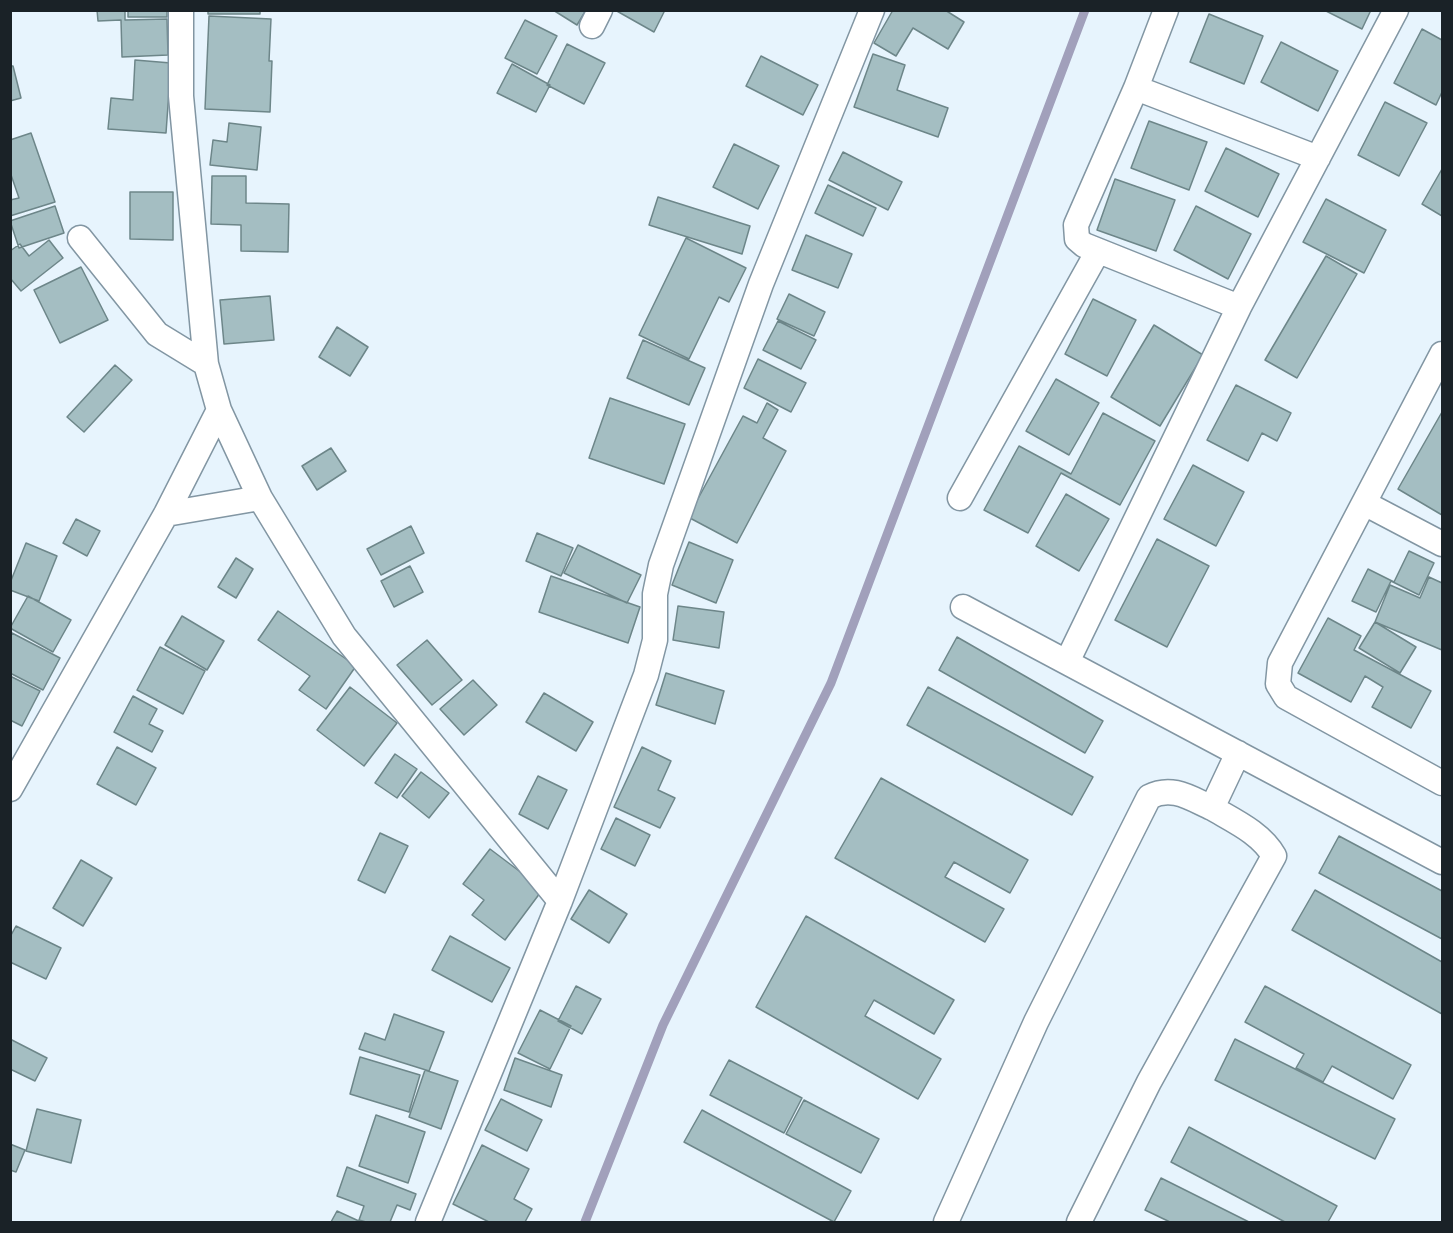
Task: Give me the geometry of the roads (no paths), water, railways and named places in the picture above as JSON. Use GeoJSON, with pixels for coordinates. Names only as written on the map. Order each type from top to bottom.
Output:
{"type":"FeatureCollection","features":[{"type":"Feature","properties":{"kind":"street"},"geometry":{"type":"LineString","coordinates":[[181,10],[181,96],[206,364],[219,410],[260,498],[344,636],[560,901]]}},
{"type":"Feature","properties":{"kind":"street"},"geometry":{"type":"LineString","coordinates":[[428,1222],[560,901],[646,675],[655,640],[655,594],[661,565],[760,284],[873,10]]}},
{"type":"Feature","properties":{"kind":"street"},"geometry":{"type":"LineString","coordinates":[[1166,10],[1136,88],[1076,225],[1077,239],[1098,251],[1239,307]]}},
{"type":"Feature","properties":{"kind":"street"},"geometry":{"type":"LineString","coordinates":[[1067,662],[1239,307],[1396,10]]}},
{"type":"Feature","properties":{"kind":"street"},"geometry":{"type":"LineString","coordinates":[[1136,88],[1318,158]]}},
{"type":"Feature","properties":{"kind":"street"},"geometry":{"type":"LineString","coordinates":[[80,238],[157,334],[206,364]]}},
{"type":"Feature","properties":{"kind":"street"},"geometry":{"type":"LineString","coordinates":[[960,498],[1098,251]]}},
{"type":"Feature","properties":{"kind":"street"},"geometry":{"type":"LineString","coordinates":[[1443,354],[1280,663],[1278,684],[1286,697],[1443,783]]}},
{"type":"Feature","properties":{"kind":"street"},"geometry":{"type":"LineString","coordinates":[[10,789],[166,514],[219,410]]}},
{"type":"Feature","properties":{"kind":"street"},"geometry":{"type":"LineString","coordinates":[[166,514],[260,498]]}},
{"type":"Feature","properties":{"kind":"street"},"geometry":{"type":"LineString","coordinates":[[1365,504],[1443,544]]}},
{"type":"Feature","properties":{"kind":"street"},"geometry":{"type":"LineString","coordinates":[[963,607],[1443,862]]}},
{"type":"Feature","properties":{"kind":"street"},"geometry":{"type":"LineString","coordinates":[[1212,808],[1238,753]]}},
{"type":"Feature","properties":{"kind":"street"},"geometry":{"type":"LineString","coordinates":[[946,1222],[1036,1022],[1149,796],[1161,791],[1176,792],[1212,808],[1256,834],[1269,846],[1274,856],[1149,1082],[1079,1222]]}},
{"type":"Feature","properties":{"kind":"waterway"},"geometry":{"type":"LineString","coordinates":[[585,1222],[663,1025],[831,683],[1085,10]]}}]}
